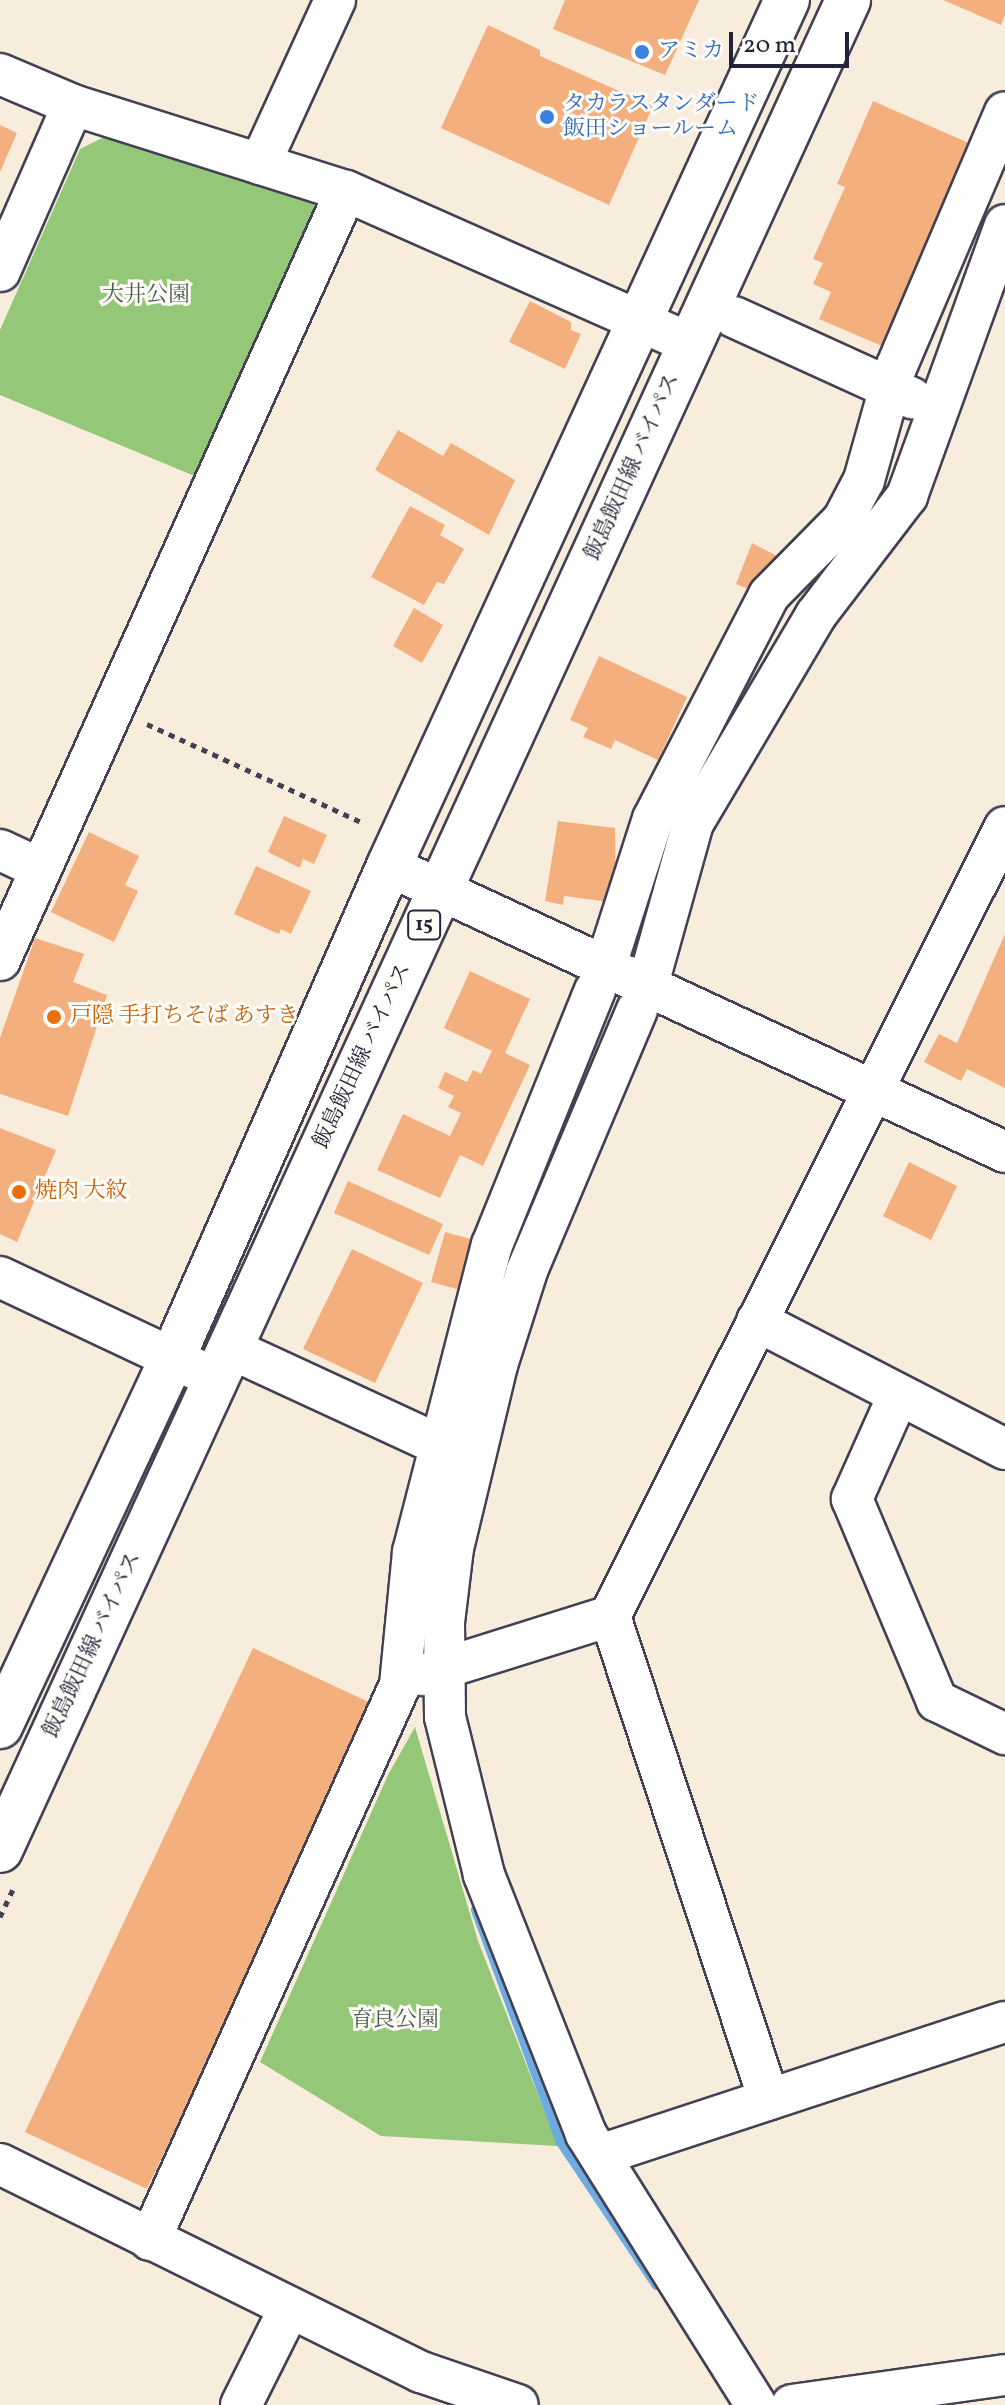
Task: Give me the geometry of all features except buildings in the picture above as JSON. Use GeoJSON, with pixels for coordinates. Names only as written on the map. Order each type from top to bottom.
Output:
{"type":"FeatureCollection","features":[{"type":"Feature","properties":{"kind":"main road","name":"15"},"geometry":{"type":"LineString","coordinates":[[0,1726],[173,1357],[389,866],[787,0]]}},
{"type":"Feature","properties":{"kind":"main road","name":"飯島飯田線 バイパス"},"geometry":{"type":"LineString","coordinates":[[0,1850],[233,1368],[440,890],[848,0]]}},
{"type":"Feature","properties":{"kind":"street"},"geometry":{"type":"LineString","coordinates":[[260,164],[335,0]]}},
{"type":"Feature","properties":{"kind":"street"},"geometry":{"type":"LineString","coordinates":[[0,74],[73,105],[346,191],[689,343]]}},
{"type":"Feature","properties":{"kind":"street"},"geometry":{"type":"LineString","coordinates":[[0,271],[73,105]]}},
{"type":"Feature","properties":{"kind":"street"},"geometry":{"type":"LineString","coordinates":[[756,2405],[586,2134],[484,1875],[445,1717],[445,1664],[453,1548],[497,1365],[527,1271],[642,997],[693,823],[816,615],[907,496],[908,394],[956,219],[1005,112]]}},
{"type":"Feature","properties":{"kind":"street"},"geometry":{"type":"LineString","coordinates":[[0,960],[116,710],[346,191]]}},
{"type":"Feature","properties":{"kind":"street"},"geometry":{"type":"LineString","coordinates":[[150,2240],[400,1685],[413,1552],[492,1245],[601,977],[653,819],[769,595],[843,520],[908,394],[1003,232]]}},
{"type":"Feature","properties":{"kind":"street"},"geometry":{"type":"LineString","coordinates":[[734,317],[908,394]]}},
{"type":"Feature","properties":{"kind":"street"},"geometry":{"type":"LineString","coordinates":[[769,2100],[610,1616],[871,1088],[1005,827]]}},
{"type":"Feature","properties":{"kind":"street"},"geometry":{"type":"LineString","coordinates":[[0,850],[41,869]]}},
{"type":"Feature","properties":{"kind":"street"},"geometry":{"type":"LineString","coordinates":[[389,866],[642,997],[871,1088],[1005,1152]]}},
{"type":"Feature","properties":{"kind":"street"},"geometry":{"type":"LineString","coordinates":[[0,1277],[173,1357],[233,1368],[439,1445]]}},
{"type":"Feature","properties":{"kind":"street"},"geometry":{"type":"LineString","coordinates":[[757,1321],[1005,1449]]}},
{"type":"Feature","properties":{"kind":"street"},"geometry":{"type":"LineString","coordinates":[[898,1396],[852,1499],[937,1701],[1005,1734]]}},
{"type":"Feature","properties":{"kind":"street"},"geometry":{"type":"LineString","coordinates":[[400,1685],[445,1664],[610,1616]]}},
{"type":"Feature","properties":{"kind":"street"},"geometry":{"type":"LineString","coordinates":[[600,2155],[1005,2022]]}},
{"type":"Feature","properties":{"kind":"street"},"geometry":{"type":"LineString","coordinates":[[0,2164],[421,2372],[518,2405]]}},
{"type":"Feature","properties":{"kind":"street"},"geometry":{"type":"LineString","coordinates":[[241,2405],[289,2309]]}},
{"type":"Feature","properties":{"kind":"street"},"geometry":{"type":"LineString","coordinates":[[792,2405],[903,2398],[1005,2375]]}},
{"type":"Feature","properties":{"kind":"path"},"geometry":{"type":"LineString","coordinates":[[116,710],[371,827]]}},
{"type":"Feature","properties":{"kind":"green space","name":"大井公園"},"geometry":{"type":"Polygon","coordinates":[[[112,133],[309,197],[315,206],[197,477],[0,395],[0,330],[80,149],[112,133]]]}},
{"type":"Feature","properties":{"kind":"green space","name":"育良公園"},"geometry":{"type":"Polygon","coordinates":[[[415,1727],[478,1941],[558,2146],[381,2136],[260,2062],[388,1775],[415,1727]]]}},
{"type":"Feature","properties":{"kind":"waterway"},"geometry":{"type":"LineString","coordinates":[[477,1910],[562,2142],[657,2284]]}},
{"type":"Feature","properties":{"kind":"place","name":"アミカ"},"geometry":{"type":"Point","coordinates":[642,52]}},
{"type":"Feature","properties":{"kind":"place","name":"タカラスタンダード 飯田ショールーム"},"geometry":{"type":"Point","coordinates":[547,117]}},
{"type":"Feature","properties":{"kind":"place","name":"戸隠 手打ちそば あすき"},"geometry":{"type":"Point","coordinates":[54,1017]}},
{"type":"Feature","properties":{"kind":"place","name":"焼肉 大紋"},"geometry":{"type":"Point","coordinates":[19,1192]}}]}
